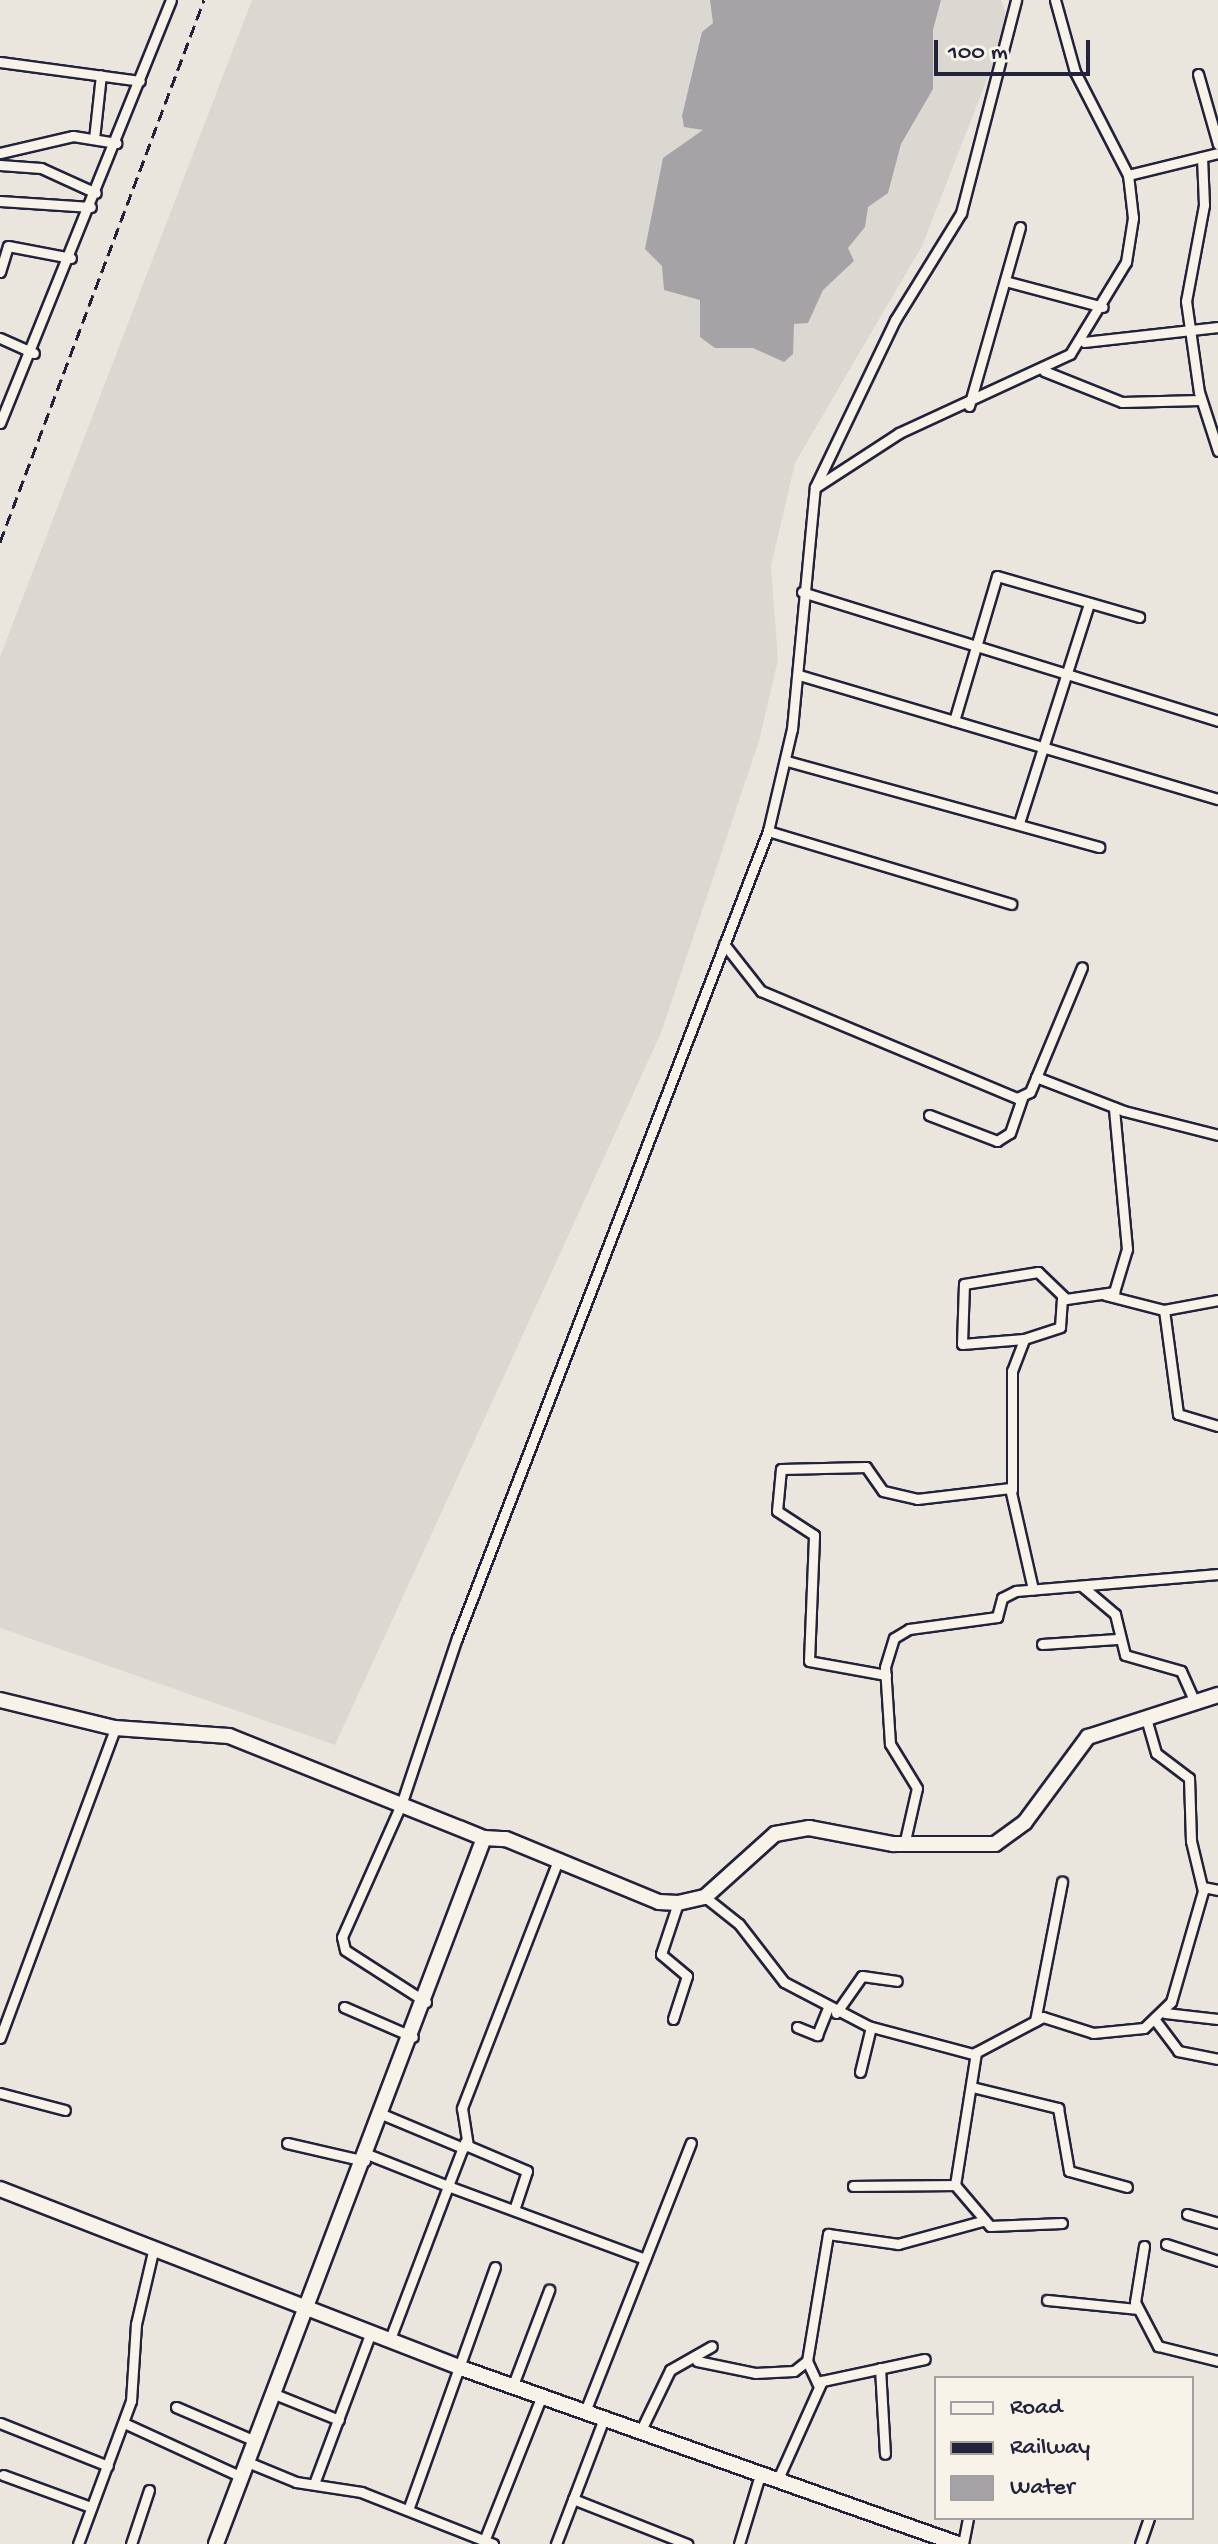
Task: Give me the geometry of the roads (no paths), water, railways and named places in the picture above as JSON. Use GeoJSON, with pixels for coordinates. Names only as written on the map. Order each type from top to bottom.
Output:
{"type":"FeatureCollection","features":[{"type":"Feature","properties":{"kind":"street"},"geometry":{"type":"LineString","coordinates":[[0,423],[34,353],[171,0]]}},
{"type":"Feature","properties":{"kind":"street"},"geometry":{"type":"LineString","coordinates":[[426,2002],[341,1944],[402,1802],[457,1638],[768,831],[787,761],[799,675],[802,592],[815,487],[895,320],[961,213],[1016,0]]}},
{"type":"Feature","properties":{"kind":"street"},"geometry":{"type":"LineString","coordinates":[[815,487],[888,438],[969,406],[1044,371],[1084,342],[1103,307],[1132,242],[1128,175],[1075,72],[1055,0]]}},
{"type":"Feature","properties":{"kind":"street"},"geometry":{"type":"LineString","coordinates":[[0,62],[140,81]]}},
{"type":"Feature","properties":{"kind":"street"},"geometry":{"type":"LineString","coordinates":[[1198,74],[1218,144]]}},
{"type":"Feature","properties":{"kind":"street"},"geometry":{"type":"LineString","coordinates":[[94,139],[101,75]]}},
{"type":"Feature","properties":{"kind":"street"},"geometry":{"type":"LineString","coordinates":[[0,153],[73,136],[116,143]]}},
{"type":"Feature","properties":{"kind":"street"},"geometry":{"type":"LineString","coordinates":[[1128,175],[1218,153]]}},
{"type":"Feature","properties":{"kind":"street"},"geometry":{"type":"LineString","coordinates":[[1202,157],[1204,205],[1189,277],[1188,330],[1200,400],[1218,451]]}},
{"type":"Feature","properties":{"kind":"street"},"geometry":{"type":"LineString","coordinates":[[0,165],[41,168],[96,193]]}},
{"type":"Feature","properties":{"kind":"street"},"geometry":{"type":"LineString","coordinates":[[0,201],[91,207]]}},
{"type":"Feature","properties":{"kind":"street"},"geometry":{"type":"LineString","coordinates":[[969,406],[1020,227]]}},
{"type":"Feature","properties":{"kind":"street"},"geometry":{"type":"LineString","coordinates":[[0,272],[8,246],[71,258]]}},
{"type":"Feature","properties":{"kind":"street"},"geometry":{"type":"LineString","coordinates":[[1005,281],[1103,307]]}},
{"type":"Feature","properties":{"kind":"street"},"geometry":{"type":"LineString","coordinates":[[1084,342],[1218,327]]}},
{"type":"Feature","properties":{"kind":"street"},"geometry":{"type":"LineString","coordinates":[[0,338],[34,353]]}},
{"type":"Feature","properties":{"kind":"street"},"geometry":{"type":"LineString","coordinates":[[1044,371],[1122,402],[1200,400]]}},
{"type":"Feature","properties":{"kind":"street"},"geometry":{"type":"LineString","coordinates":[[954,721],[997,576],[1139,617]]}},
{"type":"Feature","properties":{"kind":"street"},"geometry":{"type":"LineString","coordinates":[[802,592],[1218,721]]}},
{"type":"Feature","properties":{"kind":"street"},"geometry":{"type":"LineString","coordinates":[[1019,823],[1064,673],[1089,603]]}},
{"type":"Feature","properties":{"kind":"street"},"geometry":{"type":"LineString","coordinates":[[799,675],[1218,799]]}},
{"type":"Feature","properties":{"kind":"street"},"geometry":{"type":"LineString","coordinates":[[787,761],[1099,847]]}},
{"type":"Feature","properties":{"kind":"street"},"geometry":{"type":"LineString","coordinates":[[768,831],[1011,904]]}},
{"type":"Feature","properties":{"kind":"street"},"geometry":{"type":"LineString","coordinates":[[724,944],[761,991],[1022,1098]]}},
{"type":"Feature","properties":{"kind":"street"},"geometry":{"type":"LineString","coordinates":[[929,1115],[997,1141],[1010,1133],[1022,1098],[1036,1077],[1082,967]]}},
{"type":"Feature","properties":{"kind":"street"},"geometry":{"type":"LineString","coordinates":[[1036,1077],[1114,1108],[1218,1135]]}},
{"type":"Feature","properties":{"kind":"street"},"geometry":{"type":"LineString","coordinates":[[1105,1295],[1118,1285],[1127,1249],[1114,1108]]}},
{"type":"Feature","properties":{"kind":"street"},"geometry":{"type":"LineString","coordinates":[[1041,1273],[1062,1298],[1060,1327],[1024,1339],[962,1344],[966,1281],[1041,1273]]}},
{"type":"Feature","properties":{"kind":"street"},"geometry":{"type":"LineString","coordinates":[[1062,1298],[1105,1295],[1164,1310],[1218,1300]]}},
{"type":"Feature","properties":{"kind":"street"},"geometry":{"type":"LineString","coordinates":[[1164,1310],[1178,1414],[1218,1426]]}},
{"type":"Feature","properties":{"kind":"street"},"geometry":{"type":"LineString","coordinates":[[1024,1339],[1011,1382],[1012,1490],[1033,1589]]}},
{"type":"Feature","properties":{"kind":"street"},"geometry":{"type":"LineString","coordinates":[[886,1675],[809,1661],[814,1535],[777,1511],[777,1472],[866,1467],[883,1491],[917,1499],[1012,1490]]}},
{"type":"Feature","properties":{"kind":"street"},"geometry":{"type":"LineString","coordinates":[[904,1845],[917,1788],[891,1751],[886,1675],[887,1653],[900,1632],[993,1619],[1006,1595],[1033,1589],[1218,1574]]}},
{"type":"Feature","properties":{"kind":"street"},"geometry":{"type":"LineString","coordinates":[[1082,1586],[1115,1614],[1117,1639],[1130,1658],[1181,1671],[1195,1703]]}},
{"type":"Feature","properties":{"kind":"street"},"geometry":{"type":"LineString","coordinates":[[1042,1644],[1117,1639]]}},
{"type":"Feature","properties":{"kind":"street"},"geometry":{"type":"LineString","coordinates":[[0,1700],[115,1728],[229,1736],[402,1802],[484,1838],[559,1858],[659,1902],[678,1903],[705,1897],[775,1834],[809,1828],[904,1845],[995,1844],[1025,1822],[1088,1737],[1218,1695]]}},
{"type":"Feature","properties":{"kind":"street"},"geometry":{"type":"LineString","coordinates":[[705,1897],[739,1924],[784,1982],[832,2010],[871,2027],[976,2053],[1035,2021],[1056,2019],[1093,2033],[1155,2020],[1165,2013],[1203,1887],[1191,1841],[1189,1778],[1156,1753],[1146,1717]]}},
{"type":"Feature","properties":{"kind":"street"},"geometry":{"type":"LineString","coordinates":[[0,2038],[115,1728]]}},
{"type":"Feature","properties":{"kind":"street"},"geometry":{"type":"LineString","coordinates":[[216,2544],[253,2440],[384,2115],[484,1838]]}},
{"type":"Feature","properties":{"kind":"street"},"geometry":{"type":"LineString","coordinates":[[390,2339],[464,2145],[465,2096],[559,1858]]}},
{"type":"Feature","properties":{"kind":"street"},"geometry":{"type":"LineString","coordinates":[[1035,2021],[1062,1882]]}},
{"type":"Feature","properties":{"kind":"street"},"geometry":{"type":"LineString","coordinates":[[1203,1887],[1218,1890]]}},
{"type":"Feature","properties":{"kind":"street"},"geometry":{"type":"LineString","coordinates":[[673,2019],[687,1976],[661,1954],[678,1903]]}},
{"type":"Feature","properties":{"kind":"street"},"geometry":{"type":"LineString","coordinates":[[797,2027],[817,2035],[832,2010],[862,1976],[897,1981]]}},
{"type":"Feature","properties":{"kind":"street"},"geometry":{"type":"LineString","coordinates":[[344,2007],[413,2037]]}},
{"type":"Feature","properties":{"kind":"street"},"geometry":{"type":"LineString","coordinates":[[1165,2013],[1218,2019]]}},
{"type":"Feature","properties":{"kind":"street"},"geometry":{"type":"LineString","coordinates":[[1155,2020],[1178,2051],[1218,2059]]}},
{"type":"Feature","properties":{"kind":"street"},"geometry":{"type":"LineString","coordinates":[[860,2072],[871,2027]]}},
{"type":"Feature","properties":{"kind":"street"},"geometry":{"type":"LineString","coordinates":[[976,2053],[955,2185],[982,2221]]}},
{"type":"Feature","properties":{"kind":"street"},"geometry":{"type":"LineString","coordinates":[[972,2087],[1058,2108],[1069,2171],[1127,2187]]}},
{"type":"Feature","properties":{"kind":"street"},"geometry":{"type":"LineString","coordinates":[[0,2093],[65,2110]]}},
{"type":"Feature","properties":{"kind":"street"},"geometry":{"type":"LineString","coordinates":[[384,2115],[525,2169],[514,2210]]}},
{"type":"Feature","properties":{"kind":"street"},"geometry":{"type":"LineString","coordinates":[[287,2143],[366,2158],[645,2259]]}},
{"type":"Feature","properties":{"kind":"street"},"geometry":{"type":"LineString","coordinates":[[586,2409],[691,2143]]}},
{"type":"Feature","properties":{"kind":"street"},"geometry":{"type":"LineString","coordinates":[[853,2186],[955,2185]]}},
{"type":"Feature","properties":{"kind":"street"},"geometry":{"type":"LineString","coordinates":[[0,2189],[461,2368],[605,2416],[916,2537],[960,2544],[967,2520]]}},
{"type":"Feature","properties":{"kind":"street"},"geometry":{"type":"LineString","coordinates":[[1187,2214],[1218,2223]]}},
{"type":"Feature","properties":{"kind":"street"},"geometry":{"type":"LineString","coordinates":[[777,2481],[818,2385],[807,2361],[828,2234],[898,2244],[982,2221],[1000,2227],[1062,2223]]}},
{"type":"Feature","properties":{"kind":"street"},"geometry":{"type":"LineString","coordinates":[[1166,2244],[1218,2261]]}},
{"type":"Feature","properties":{"kind":"street"},"geometry":{"type":"LineString","coordinates":[[1144,2246],[1137,2309],[1162,2350],[1218,2361]]}},
{"type":"Feature","properties":{"kind":"street"},"geometry":{"type":"LineString","coordinates":[[78,2544],[124,2423],[154,2247]]}},
{"type":"Feature","properties":{"kind":"street"},"geometry":{"type":"LineString","coordinates":[[408,2510],[495,2267]]}},
{"type":"Feature","properties":{"kind":"street"},"geometry":{"type":"LineString","coordinates":[[513,2385],[549,2290]]}},
{"type":"Feature","properties":{"kind":"street"},"geometry":{"type":"LineString","coordinates":[[1047,2300],[1137,2309]]}},
{"type":"Feature","properties":{"kind":"street"},"geometry":{"type":"LineString","coordinates":[[315,2481],[371,2332]]}},
{"type":"Feature","properties":{"kind":"street"},"geometry":{"type":"LineString","coordinates":[[641,2430],[670,2370],[697,2361],[712,2346]]}},
{"type":"Feature","properties":{"kind":"street"},"geometry":{"type":"LineString","coordinates":[[818,2385],[925,2359]]}},
{"type":"Feature","properties":{"kind":"street"},"geometry":{"type":"LineString","coordinates":[[697,2361],[755,2373],[794,2371],[807,2361]]}},
{"type":"Feature","properties":{"kind":"street"},"geometry":{"type":"LineString","coordinates":[[880,2368],[885,2454]]}},
{"type":"Feature","properties":{"kind":"street"},"geometry":{"type":"LineString","coordinates":[[272,2393],[339,2420]]}},
{"type":"Feature","properties":{"kind":"street"},"geometry":{"type":"LineString","coordinates":[[245,2461],[285,2479],[315,2481],[408,2510],[488,2542],[542,2395]]}},
{"type":"Feature","properties":{"kind":"street"},"geometry":{"type":"LineString","coordinates":[[176,2407],[253,2440]]}},
{"type":"Feature","properties":{"kind":"street"},"geometry":{"type":"LineString","coordinates":[[556,2544],[605,2416]]}},
{"type":"Feature","properties":{"kind":"street"},"geometry":{"type":"LineString","coordinates":[[0,2423],[108,2466]]}},
{"type":"Feature","properties":{"kind":"street"},"geometry":{"type":"LineString","coordinates":[[124,2423],[240,2476]]}},
{"type":"Feature","properties":{"kind":"street"},"geometry":{"type":"LineString","coordinates":[[3,2475],[91,2507]]}},
{"type":"Feature","properties":{"kind":"street"},"geometry":{"type":"LineString","coordinates":[[739,2544],[760,2475]]}},
{"type":"Feature","properties":{"kind":"street"},"geometry":{"type":"LineString","coordinates":[[131,2544],[149,2490]]}},
{"type":"Feature","properties":{"kind":"street"},"geometry":{"type":"LineString","coordinates":[[573,2499],[687,2544]]}},
{"type":"Feature","properties":{"kind":"street"},"geometry":{"type":"LineString","coordinates":[[1140,2544],[1148,2520]]}},
{"type":"Feature","properties":{"kind":"water"},"geometry":{"type":"Polygon","coordinates":[[[710,0],[941,0],[933,30],[933,89],[901,144],[888,193],[868,207],[865,227],[848,248],[854,261],[823,290],[808,323],[794,324],[793,354],[784,362],[753,348],[715,348],[700,337],[700,300],[664,290],[662,266],[645,249],[663,158],[703,130],[684,127],[682,116],[702,32],[713,23],[710,0]]]}},
{"type":"Feature","properties":{"kind":"railway"},"geometry":{"type":"LineString","coordinates":[[0,542],[204,0]]}}]}
